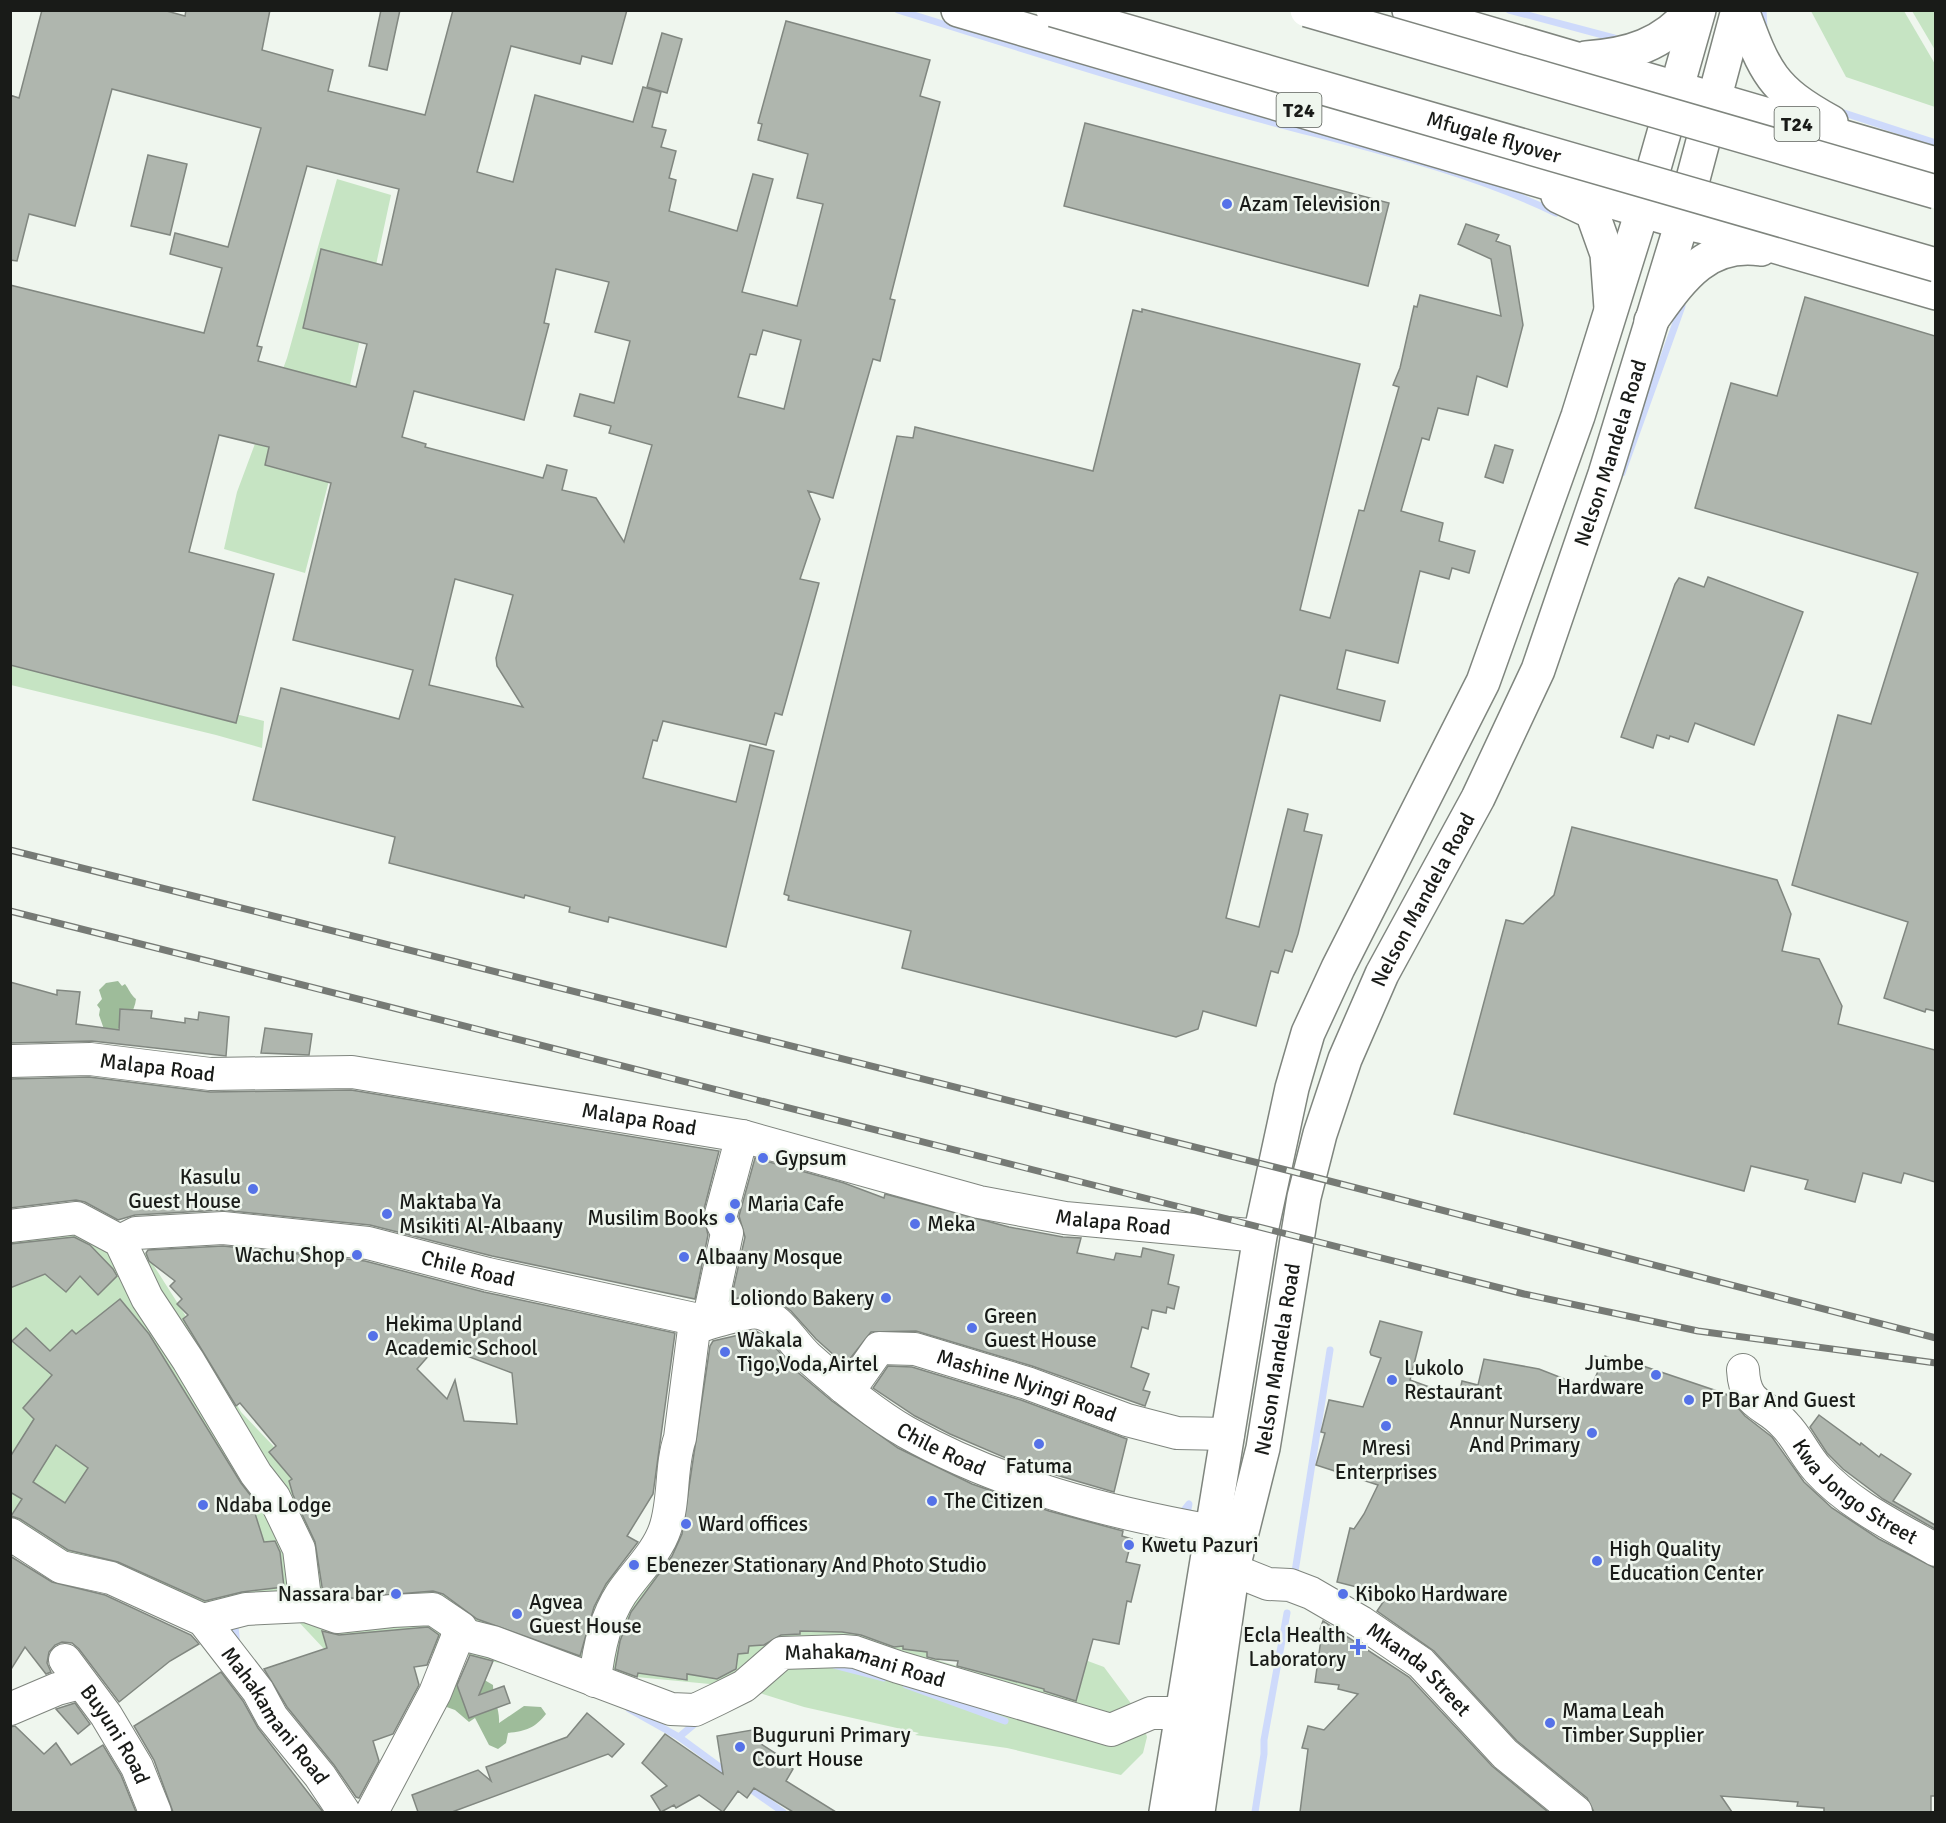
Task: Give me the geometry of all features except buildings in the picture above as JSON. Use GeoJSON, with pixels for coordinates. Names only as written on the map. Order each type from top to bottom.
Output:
{"type":"FeatureCollection","features":[{"type":"Feature","properties":{"kind":"main road","name":"T24"},"geometry":{"type":"LineString","coordinates":[[958,10],[1681,222],[1722,231],[1935,293]]}},
{"type":"Feature","properties":{"kind":"main road","name":"Mfugale flyover"},"geometry":{"type":"LineString","coordinates":[[1053,10],[1935,265]]}},
{"type":"Feature","properties":{"kind":"main road"},"geometry":{"type":"LineString","coordinates":[[1306,10],[1935,192]]}},
{"type":"Feature","properties":{"kind":"main road","name":"T24"},"geometry":{"type":"LineString","coordinates":[[1409,10],[1935,164]]}},
{"type":"Feature","properties":{"kind":"main road"},"geometry":{"type":"LineString","coordinates":[[1572,59],[1620,56],[1645,46],[1667,34],[1692,10]]}},
{"type":"Feature","properties":{"kind":"main road","name":"Nelson Mandela Road"},"geometry":{"type":"LineString","coordinates":[[1198,1812],[1228,1434],[1260,1236],[1292,1088],[1308,1033],[1483,682],[1570,437],[1641,209],[1699,10]]}},
{"type":"Feature","properties":{"kind":"main road","name":"Nelson Mandela Road"},"geometry":{"type":"LineString","coordinates":[[1166,1812],[1183,1713],[1218,1553],[1263,1448],[1304,1197],[1320,1134],[1345,1059],[1382,974],[1478,798],[1538,670],[1605,474],[1681,222],[1738,10]]}},
{"type":"Feature","properties":{"kind":"main road"},"geometry":{"type":"LineString","coordinates":[[1742,10],[1762,64],[1782,90],[1805,108],[1879,148]]}},
{"type":"Feature","properties":{"kind":"main road"},"geometry":{"type":"LineString","coordinates":[[1473,160],[1592,212],[1607,254],[1611,308]]}},
{"type":"Feature","properties":{"kind":"main road"},"geometry":{"type":"LineString","coordinates":[[1651,321],[1676,285],[1697,265],[1718,252],[1743,246],[1798,254]]}},
{"type":"Feature","properties":{"kind":"street","name":"Malapa Road"},"geometry":{"type":"LineString","coordinates":[[10,1061],[90,1059],[210,1074],[352,1072],[742,1136],[1000,1206],[1065,1218],[1260,1236]]}},
{"type":"Feature","properties":{"kind":"street"},"geometry":{"type":"LineString","coordinates":[[595,1681],[599,1647],[611,1615],[621,1594],[665,1529],[676,1451],[680,1438],[693,1329],[708,1322],[727,1233],[720,1218],[742,1136]]}},
{"type":"Feature","properties":{"kind":"street"},"geometry":{"type":"LineString","coordinates":[[10,1226],[77,1218],[120,1241],[147,1299],[188,1360],[256,1474],[274,1497],[299,1549],[306,1606]]}},
{"type":"Feature","properties":{"kind":"street","name":"Chile Road"},"geometry":{"type":"LineString","coordinates":[[120,1241],[136,1233],[223,1228],[368,1243],[488,1274],[708,1322],[758,1312],[777,1320],[796,1345],[843,1387],[906,1432],[987,1470],[1218,1553]]}},
{"type":"Feature","properties":{"kind":"street","name":"Mashine Nyingi Road"},"geometry":{"type":"LineString","coordinates":[[843,1387],[855,1382],[879,1348],[915,1349],[1027,1383],[1128,1420],[1177,1434],[1228,1434]]}},
{"type":"Feature","properties":{"kind":"street","name":"Kwa Jongo Street"},"geometry":{"type":"LineString","coordinates":[[1743,1370],[1743,1387],[1747,1395],[1786,1425],[1817,1469],[1856,1505],[1935,1550]]}},
{"type":"Feature","properties":{"kind":"street","name":"Mahakamani Road"},"geometry":{"type":"LineString","coordinates":[[10,1534],[61,1567],[111,1578],[202,1620],[258,1691],[281,1731],[320,1776],[344,1812]]}},
{"type":"Feature","properties":{"kind":"street","name":"Mkanda Street"},"geometry":{"type":"LineString","coordinates":[[1218,1553],[1268,1584],[1290,1585],[1311,1593],[1361,1622],[1421,1663],[1505,1754],[1576,1812]]}},
{"type":"Feature","properties":{"kind":"street","name":"Mahakamani Road"},"geometry":{"type":"LineString","coordinates":[[202,1620],[246,1609],[306,1606],[337,1617],[392,1611],[433,1610],[461,1628],[458,1633],[493,1642],[671,1709],[695,1710],[744,1686],[782,1653],[843,1651],[855,1652],[898,1667],[1111,1730],[1151,1713],[1183,1713]]}},
{"type":"Feature","properties":{"kind":"street"},"geometry":{"type":"LineString","coordinates":[[372,1812],[435,1693],[458,1633]]}},
{"type":"Feature","properties":{"kind":"street","name":"Buyuni Road"},"geometry":{"type":"LineString","coordinates":[[10,1709],[57,1689],[73,1672],[106,1716],[137,1767],[155,1812]]}},
{"type":"Feature","properties":{"kind":"green space"},"geometry":{"type":"Polygon","coordinates":[[[1811,11],[1904,11],[1935,64],[1935,107],[1846,77],[1811,11]]]}},
{"type":"Feature","properties":{"kind":"green space"},"geometry":{"type":"Polygon","coordinates":[[[1912,11],[1935,11],[1935,50],[1912,11]]]}},
{"type":"Feature","properties":{"kind":"green space"},"geometry":{"type":"Polygon","coordinates":[[[337,179],[391,195],[332,469],[305,573],[224,549],[237,492],[287,358],[337,179]]]}},
{"type":"Feature","properties":{"kind":"green space"},"geometry":{"type":"Polygon","coordinates":[[[11,660],[264,721],[262,748],[11,685],[11,660]]]}},
{"type":"Feature","properties":{"kind":"green space"},"geometry":{"type":"Polygon","coordinates":[[[118,981],[122,986],[125,984],[136,999],[135,1004],[130,1016],[121,1026],[106,1035],[97,1005],[102,999],[99,990],[106,983],[118,981]]]}},
{"type":"Feature","properties":{"kind":"green space"},"geometry":{"type":"Polygon","coordinates":[[[10,1218],[110,1226],[147,1255],[189,1321],[241,1412],[280,1453],[560,1557],[632,1573],[689,1577],[890,1629],[940,1661],[981,1673],[1077,1657],[1104,1667],[1141,1717],[1147,1737],[1143,1753],[1121,1775],[1007,1748],[915,1735],[919,1733],[804,1707],[741,1687],[626,1676],[534,1671],[460,1654],[325,1650],[281,1603],[232,1617],[68,1556],[45,1536],[11,1517],[10,1218]]]}},
{"type":"Feature","properties":{"kind":"green space"},"geometry":{"type":"Polygon","coordinates":[[[467,1677],[481,1678],[493,1685],[499,1723],[524,1706],[541,1707],[546,1714],[530,1728],[508,1733],[506,1743],[498,1749],[489,1745],[475,1718],[469,1722],[455,1710],[441,1705],[453,1682],[467,1677]]]}},
{"type":"Feature","properties":{"kind":"waterway"},"geometry":{"type":"LineString","coordinates":[[898,10],[1158,90],[1442,169],[1519,196],[1556,213]]}},
{"type":"Feature","properties":{"kind":"waterway"},"geometry":{"type":"LineString","coordinates":[[1509,10],[1614,38]]}},
{"type":"Feature","properties":{"kind":"waterway"},"geometry":{"type":"LineString","coordinates":[[1763,10],[1764,29]]}},
{"type":"Feature","properties":{"kind":"waterway"},"geometry":{"type":"LineString","coordinates":[[1838,111],[1936,143]]}},
{"type":"Feature","properties":{"kind":"waterway"},"geometry":{"type":"LineString","coordinates":[[1622,473],[1682,306]]}},
{"type":"Feature","properties":{"kind":"waterway"},"geometry":{"type":"LineString","coordinates":[[1294,1578],[1330,1350]]}},
{"type":"Feature","properties":{"kind":"waterway"},"geometry":{"type":"LineString","coordinates":[[1179,1517],[1189,1504],[1186,1518]]}},
{"type":"Feature","properties":{"kind":"waterway"},"geometry":{"type":"LineString","coordinates":[[1255,1812],[1264,1740],[1287,1613]]}},
{"type":"Feature","properties":{"kind":"waterway"},"geometry":{"type":"LineString","coordinates":[[230,1624],[235,1627],[237,1646]]}},
{"type":"Feature","properties":{"kind":"waterway"},"geometry":{"type":"LineString","coordinates":[[834,1665],[884,1678]]}},
{"type":"Feature","properties":{"kind":"waterway"},"geometry":{"type":"LineString","coordinates":[[906,1685],[1005,1721]]}},
{"type":"Feature","properties":{"kind":"waterway"},"geometry":{"type":"LineString","coordinates":[[629,1709],[679,1737],[728,1773]]}},
{"type":"Feature","properties":{"kind":"waterway"},"geometry":{"type":"LineString","coordinates":[[679,1737],[698,1721]]}},
{"type":"Feature","properties":{"kind":"waterway"},"geometry":{"type":"LineString","coordinates":[[746,1786],[783,1812]]}},
{"type":"Feature","properties":{"kind":"railway"},"geometry":{"type":"LineString","coordinates":[[10,850],[1310,1176],[1936,1338]]}},
{"type":"Feature","properties":{"kind":"railway"},"geometry":{"type":"LineString","coordinates":[[10,911],[1524,1294],[1698,1331],[1936,1363]]}},
{"type":"Feature","properties":{"kind":"place","name":"Azam Television"},"geometry":{"type":"Point","coordinates":[1227,204]}},
{"type":"Feature","properties":{"kind":"place","name":"Gypsum"},"geometry":{"type":"Point","coordinates":[763,1158]}},
{"type":"Feature","properties":{"kind":"place","name":"Kasulu Guest House"},"geometry":{"type":"Point","coordinates":[253,1189]}},
{"type":"Feature","properties":{"kind":"place","name":"Maria Cafe"},"geometry":{"type":"Point","coordinates":[735,1204]}},
{"type":"Feature","properties":{"kind":"place","name":"Maktaba Ya Msikiti Al-Albaany"},"geometry":{"type":"Point","coordinates":[387,1214]}},
{"type":"Feature","properties":{"kind":"place","name":"Musilim Books"},"geometry":{"type":"Point","coordinates":[730,1218]}},
{"type":"Feature","properties":{"kind":"place","name":"Meka"},"geometry":{"type":"Point","coordinates":[915,1224]}},
{"type":"Feature","properties":{"kind":"place","name":"Wachu Shop"},"geometry":{"type":"Point","coordinates":[357,1255]}},
{"type":"Feature","properties":{"kind":"place","name":"Albaany Mosque"},"geometry":{"type":"Point","coordinates":[684,1257]}},
{"type":"Feature","properties":{"kind":"place","name":"Loliondo Bakery"},"geometry":{"type":"Point","coordinates":[886,1298]}},
{"type":"Feature","properties":{"kind":"place","name":"Green Guest House"},"geometry":{"type":"Point","coordinates":[972,1328]}},
{"type":"Feature","properties":{"kind":"place","name":"Hekima Upland Academic School"},"geometry":{"type":"Point","coordinates":[373,1336]}},
{"type":"Feature","properties":{"kind":"place","name":"Wakala Tigo,Voda,Airtel"},"geometry":{"type":"Point","coordinates":[725,1352]}},
{"type":"Feature","properties":{"kind":"place","name":"Jumbe Hardware"},"geometry":{"type":"Point","coordinates":[1656,1375]}},
{"type":"Feature","properties":{"kind":"place","name":"Lukolo Restaurant"},"geometry":{"type":"Point","coordinates":[1392,1380]}},
{"type":"Feature","properties":{"kind":"place","name":"PT Bar And Guest"},"geometry":{"type":"Point","coordinates":[1689,1400]}},
{"type":"Feature","properties":{"kind":"place","name":"Mresi Enterprises"},"geometry":{"type":"Point","coordinates":[1386,1426]}},
{"type":"Feature","properties":{"kind":"place","name":"Annur Nursery And Primary"},"geometry":{"type":"Point","coordinates":[1592,1433]}},
{"type":"Feature","properties":{"kind":"place","name":"Fatuma"},"geometry":{"type":"Point","coordinates":[1039,1444]}},
{"type":"Feature","properties":{"kind":"place","name":"The Citizen"},"geometry":{"type":"Point","coordinates":[932,1501]}},
{"type":"Feature","properties":{"kind":"place","name":"Ndaba Lodge"},"geometry":{"type":"Point","coordinates":[203,1505]}},
{"type":"Feature","properties":{"kind":"place","name":"Ward offices"},"geometry":{"type":"Point","coordinates":[686,1524]}},
{"type":"Feature","properties":{"kind":"place","name":"Kwetu Pazuri"},"geometry":{"type":"Point","coordinates":[1129,1545]}},
{"type":"Feature","properties":{"kind":"place","name":"High Quality Education Center"},"geometry":{"type":"Point","coordinates":[1597,1561]}},
{"type":"Feature","properties":{"kind":"place","name":"Ebenezer Stationary And Photo Studio"},"geometry":{"type":"Point","coordinates":[634,1565]}},
{"type":"Feature","properties":{"kind":"place","name":"Nassara bar"},"geometry":{"type":"Point","coordinates":[396,1594]}},
{"type":"Feature","properties":{"kind":"place","name":"Kiboko Hardware"},"geometry":{"type":"Point","coordinates":[1343,1594]}},
{"type":"Feature","properties":{"kind":"place","name":"Agvea Guest House"},"geometry":{"type":"Point","coordinates":[517,1614]}},
{"type":"Feature","properties":{"kind":"place","name":"Ecla Health Laboratory"},"geometry":{"type":"Point","coordinates":[1358,1647]}},
{"type":"Feature","properties":{"kind":"place","name":"Mama Leah Timber Supplier"},"geometry":{"type":"Point","coordinates":[1550,1723]}},
{"type":"Feature","properties":{"kind":"place","name":"Buguruni Primary Court House"},"geometry":{"type":"Point","coordinates":[740,1747]}}]}
